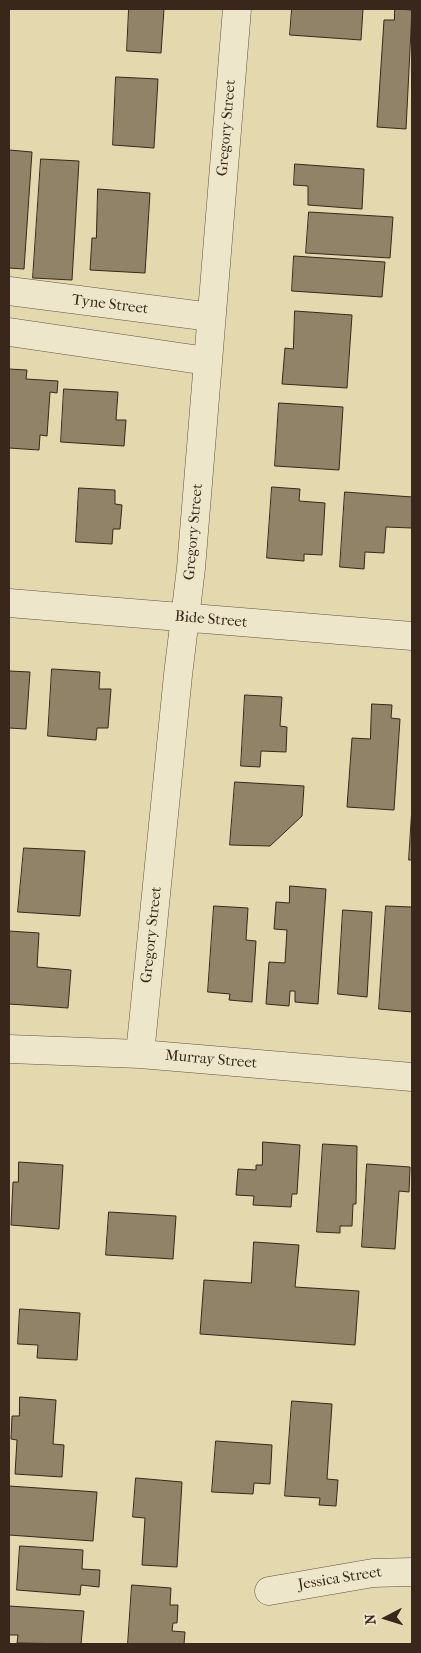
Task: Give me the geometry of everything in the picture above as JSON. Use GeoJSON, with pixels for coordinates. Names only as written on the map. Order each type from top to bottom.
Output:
{"type":"FeatureCollection","features":[{"type":"Feature","properties":{"kind":"street","name":"Gregory Street"},"geometry":{"type":"LineString","coordinates":[[140,1054],[191,568],[237,9]]}},
{"type":"Feature","properties":{"kind":"street","name":"Tyne Street"},"geometry":{"type":"LineString","coordinates":[[9,291],[211,318]]}},
{"type":"Feature","properties":{"kind":"street"},"geometry":{"type":"LineString","coordinates":[[9,332],[207,361]]}},
{"type":"Feature","properties":{"kind":"street","name":"Bide Street"},"geometry":{"type":"LineString","coordinates":[[9,603],[412,636]]}},
{"type":"Feature","properties":{"kind":"street","name":"Murray Street"},"geometry":{"type":"LineString","coordinates":[[9,1049],[140,1054],[412,1077]]}},
{"type":"Feature","properties":{"kind":"street","name":"Jessica Street"},"geometry":{"type":"LineString","coordinates":[[269,1590],[373,1573],[412,1572]]}},
{"type":"Feature","properties":{"kind":"building"},"geometry":{"type":"Polygon","coordinates":[[[129,9],[164,9],[161,53],[127,51],[129,9]]]}},
{"type":"Feature","properties":{"kind":"building"},"geometry":{"type":"Polygon","coordinates":[[[292,9],[363,9],[361,40],[290,35],[292,9]]]}},
{"type":"Feature","properties":{"kind":"building"},"geometry":{"type":"Polygon","coordinates":[[[395,9],[412,10],[406,129],[377,127],[384,20],[394,20],[395,9]]]}},
{"type":"Feature","properties":{"kind":"building"},"geometry":{"type":"Polygon","coordinates":[[[116,77],[158,79],[154,148],[113,145],[116,77]]]}},
{"type":"Feature","properties":{"kind":"building"},"geometry":{"type":"Polygon","coordinates":[[[9,150],[32,152],[24,269],[9,268],[9,150]]]}},
{"type":"Feature","properties":{"kind":"building"},"geometry":{"type":"Polygon","coordinates":[[[41,159],[79,161],[72,280],[33,278],[41,159]]]}},
{"type":"Feature","properties":{"kind":"building"},"geometry":{"type":"Polygon","coordinates":[[[295,164],[364,169],[362,209],[308,205],[308,186],[294,185],[295,164]]]}},
{"type":"Feature","properties":{"kind":"building"},"geometry":{"type":"Polygon","coordinates":[[[98,189],[150,193],[145,273],[90,270],[92,238],[96,238],[98,189]]]}},
{"type":"Feature","properties":{"kind":"building"},"geometry":{"type":"Polygon","coordinates":[[[309,212],[393,217],[390,258],[306,253],[309,212]]]}},
{"type":"Feature","properties":{"kind":"building"},"geometry":{"type":"Polygon","coordinates":[[[294,256],[385,262],[382,297],[292,291],[294,256]]]}},
{"type":"Feature","properties":{"kind":"building"},"geometry":{"type":"Polygon","coordinates":[[[295,311],[352,315],[347,388],[282,384],[285,348],[293,349],[295,311]]]}},
{"type":"Feature","properties":{"kind":"building"},"geometry":{"type":"Polygon","coordinates":[[[9,369],[27,370],[26,379],[58,381],[57,393],[50,392],[47,436],[40,435],[39,450],[9,448],[9,369]]]}},
{"type":"Feature","properties":{"kind":"building"},"geometry":{"type":"Polygon","coordinates":[[[64,389],[118,392],[116,420],[126,420],[124,446],[61,442],[64,389]]]}},
{"type":"Feature","properties":{"kind":"building"},"geometry":{"type":"Polygon","coordinates":[[[279,403],[343,407],[339,470],[275,466],[279,403]]]}},
{"type":"Feature","properties":{"kind":"building"},"geometry":{"type":"Polygon","coordinates":[[[272,487],[300,489],[299,501],[325,503],[322,555],[304,554],[304,561],[267,558],[272,487]]]}},
{"type":"Feature","properties":{"kind":"building"},"geometry":{"type":"Polygon","coordinates":[[[79,488],[115,490],[115,504],[122,505],[120,529],[113,529],[112,544],[76,542],[79,488]]]}},
{"type":"Feature","properties":{"kind":"building"},"geometry":{"type":"Polygon","coordinates":[[[345,492],[412,497],[412,528],[386,527],[384,553],[365,552],[364,569],[340,567],[345,492]]]}},
{"type":"Feature","properties":{"kind":"building"},"geometry":{"type":"Polygon","coordinates":[[[52,669],[100,672],[99,689],[111,689],[108,728],[97,728],[96,740],[48,736],[52,669]]]}},
{"type":"Feature","properties":{"kind":"building"},"geometry":{"type":"Polygon","coordinates":[[[9,671],[30,672],[26,729],[9,728],[9,671]]]}},
{"type":"Feature","properties":{"kind":"building"},"geometry":{"type":"Polygon","coordinates":[[[245,695],[282,697],[280,726],[287,727],[286,752],[261,751],[260,767],[241,766],[245,695]]]}},
{"type":"Feature","properties":{"kind":"building"},"geometry":{"type":"Polygon","coordinates":[[[372,704],[392,705],[391,718],[400,719],[394,810],[347,807],[352,738],[370,739],[372,704]]]}},
{"type":"Feature","properties":{"kind":"building"},"geometry":{"type":"Polygon","coordinates":[[[235,782],[304,786],[302,816],[270,846],[230,845],[235,782]]]}},
{"type":"Feature","properties":{"kind":"building"},"geometry":{"type":"Polygon","coordinates":[[[412,807],[412,860],[409,860],[412,807]]]}},
{"type":"Feature","properties":{"kind":"building"},"geometry":{"type":"Polygon","coordinates":[[[24,848],[85,851],[80,916],[18,912],[24,848]]]}},
{"type":"Feature","properties":{"kind":"building"},"geometry":{"type":"Polygon","coordinates":[[[290,886],[326,889],[318,1004],[295,1002],[295,991],[290,991],[289,1006],[266,1004],[269,962],[285,963],[287,930],[274,929],[276,902],[289,903],[290,886]]]}},
{"type":"Feature","properties":{"kind":"building"},"geometry":{"type":"Polygon","coordinates":[[[214,906],[248,908],[246,940],[256,941],[252,1002],[229,1000],[230,994],[208,992],[214,906]]]}},
{"type":"Feature","properties":{"kind":"building"},"geometry":{"type":"Polygon","coordinates":[[[386,906],[412,907],[412,1012],[379,1009],[386,906]]]}},
{"type":"Feature","properties":{"kind":"building"},"geometry":{"type":"Polygon","coordinates":[[[343,910],[372,912],[367,997],[338,994],[343,910]]]}},
{"type":"Feature","properties":{"kind":"building"},"geometry":{"type":"Polygon","coordinates":[[[9,931],[39,933],[37,967],[71,970],[68,1008],[9,1004],[9,931]]]}},
{"type":"Feature","properties":{"kind":"building"},"geometry":{"type":"Polygon","coordinates":[[[263,1142],[300,1145],[297,1194],[292,1194],[291,1207],[253,1205],[254,1196],[236,1195],[238,1169],[256,1170],[256,1165],[262,1165],[263,1142]]]}},
{"type":"Feature","properties":{"kind":"building"},"geometry":{"type":"Polygon","coordinates":[[[323,1144],[357,1146],[356,1204],[353,1204],[352,1226],[340,1226],[340,1233],[317,1232],[323,1144]]]}},
{"type":"Feature","properties":{"kind":"building"},"geometry":{"type":"Polygon","coordinates":[[[19,1162],[63,1165],[59,1229],[11,1225],[13,1182],[18,1182],[19,1162]]]}},
{"type":"Feature","properties":{"kind":"building"},"geometry":{"type":"Polygon","coordinates":[[[367,1164],[410,1167],[409,1192],[399,1191],[395,1249],[362,1247],[367,1164]]]}},
{"type":"Feature","properties":{"kind":"building"},"geometry":{"type":"Polygon","coordinates":[[[109,1212],[176,1216],[173,1259],[106,1255],[109,1212]]]}},
{"type":"Feature","properties":{"kind":"building"},"geometry":{"type":"Polygon","coordinates":[[[254,1242],[299,1245],[295,1287],[359,1291],[355,1345],[200,1334],[204,1280],[251,1283],[254,1242]]]}},
{"type":"Feature","properties":{"kind":"building"},"geometry":{"type":"Polygon","coordinates":[[[20,1309],[80,1313],[77,1360],[37,1358],[38,1345],[18,1344],[20,1309]]]}},
{"type":"Feature","properties":{"kind":"building"},"geometry":{"type":"Polygon","coordinates":[[[20,1397],[56,1400],[53,1444],[64,1445],[62,1477],[15,1474],[17,1440],[11,1439],[12,1416],[19,1416],[20,1397]]]}},
{"type":"Feature","properties":{"kind":"building"},"geometry":{"type":"Polygon","coordinates":[[[292,1401],[332,1404],[327,1479],[338,1480],[336,1506],[319,1505],[320,1498],[285,1496],[292,1401]]]}},
{"type":"Feature","properties":{"kind":"building"},"geometry":{"type":"Polygon","coordinates":[[[216,1441],[272,1445],[270,1484],[254,1483],[253,1494],[212,1492],[216,1441]]]}},
{"type":"Feature","properties":{"kind":"building"},"geometry":{"type":"Polygon","coordinates":[[[136,1478],[182,1482],[177,1567],[142,1565],[145,1518],[133,1517],[136,1478]]]}},
{"type":"Feature","properties":{"kind":"building"},"geometry":{"type":"Polygon","coordinates":[[[9,1486],[97,1492],[93,1541],[9,1535],[9,1486]]]}},
{"type":"Feature","properties":{"kind":"building"},"geometry":{"type":"Polygon","coordinates":[[[20,1546],[83,1550],[82,1569],[100,1570],[99,1587],[81,1585],[80,1595],[17,1590],[20,1546]]]}},
{"type":"Feature","properties":{"kind":"building"},"geometry":{"type":"Polygon","coordinates":[[[132,1585],[171,1588],[170,1605],[178,1605],[177,1623],[173,1623],[172,1631],[185,1632],[184,1644],[128,1644],[132,1585]]]}},
{"type":"Feature","properties":{"kind":"building"},"geometry":{"type":"Polygon","coordinates":[[[9,1606],[84,1611],[81,1644],[17,1643],[18,1635],[9,1635],[9,1606]]]}}]}
